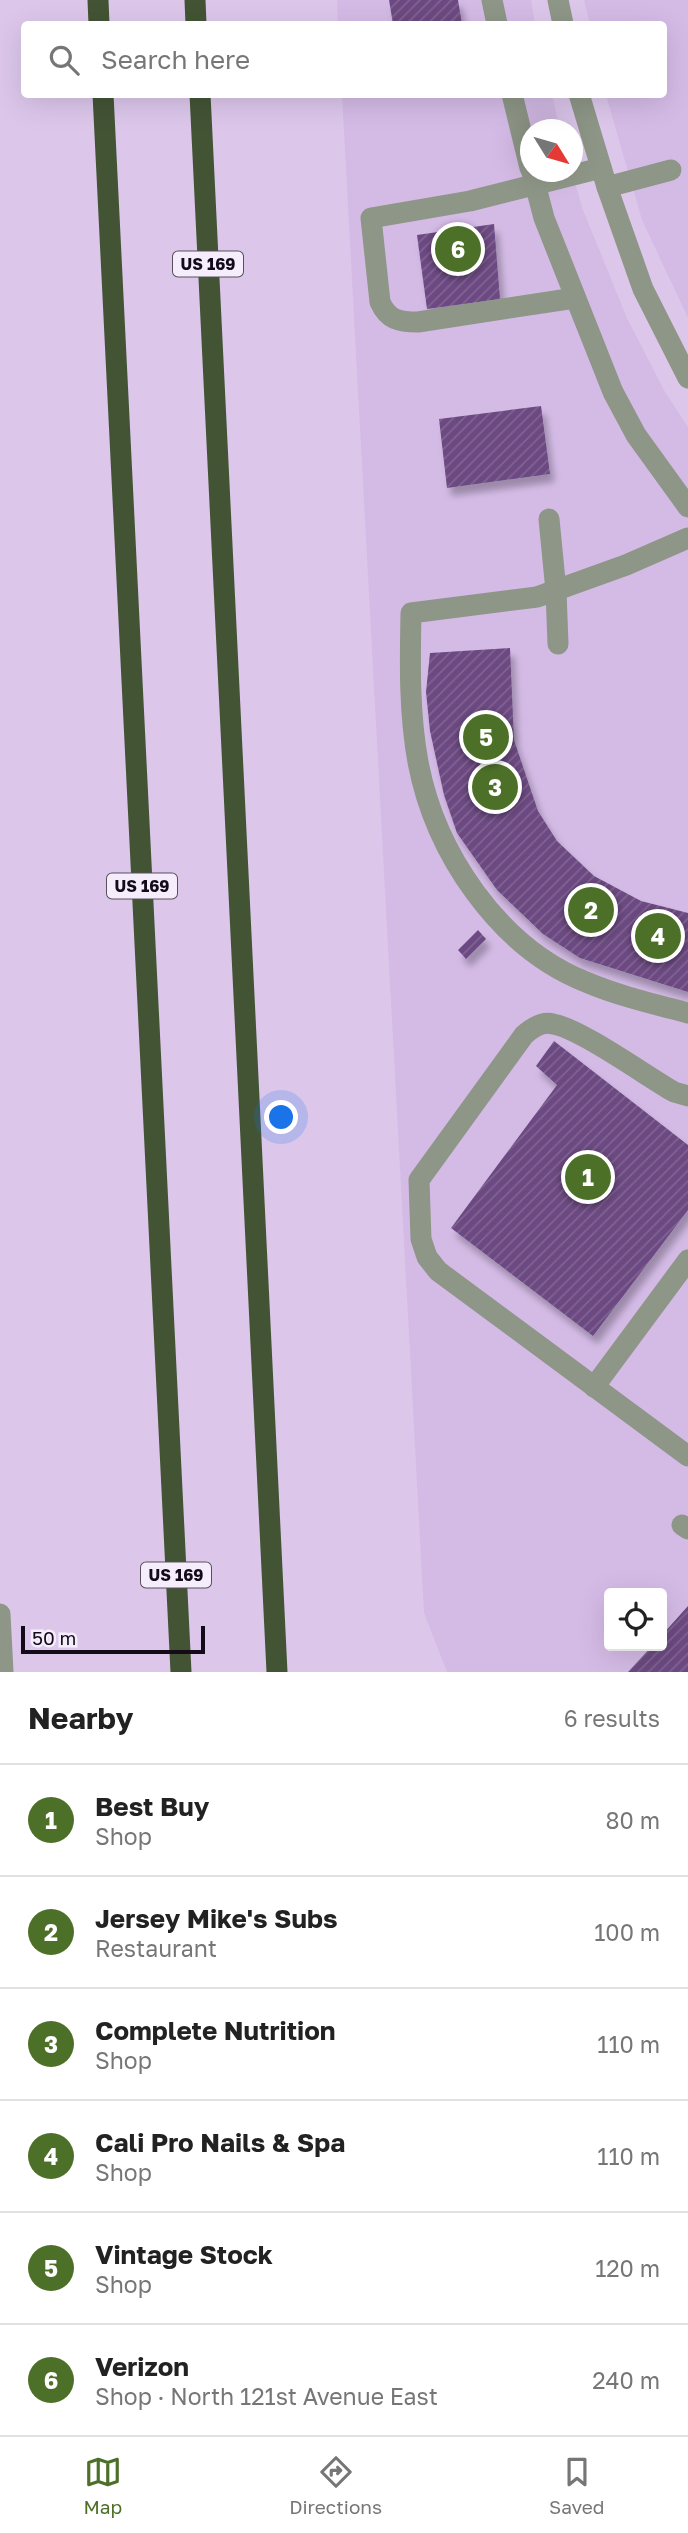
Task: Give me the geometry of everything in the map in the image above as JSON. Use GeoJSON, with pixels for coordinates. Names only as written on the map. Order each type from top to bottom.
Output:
{"type":"FeatureCollection","features":[{"type":"Feature","properties":{"kind":"highway"},"geometry":{"type":"LineString","coordinates":[[98,0],[99,21]]}},
{"type":"Feature","properties":{"kind":"highway"},"geometry":{"type":"LineString","coordinates":[[195,0],[196,21]]}},
{"type":"Feature","properties":{"kind":"highway","name":"US 169"},"geometry":{"type":"LineString","coordinates":[[103,98],[181,1672]]}},
{"type":"Feature","properties":{"kind":"highway","name":"US 169"},"geometry":{"type":"LineString","coordinates":[[200,98],[278,1669]]}},
{"type":"Feature","properties":{"kind":"street"},"geometry":{"type":"LineString","coordinates":[[492,0],[496,21]]}},
{"type":"Feature","properties":{"kind":"street"},"geometry":{"type":"LineString","coordinates":[[558,0],[562,21]]}},
{"type":"Feature","properties":{"kind":"street"},"geometry":{"type":"LineString","coordinates":[[513,98],[520,126]]}},
{"type":"Feature","properties":{"kind":"street"},"geometry":{"type":"LineString","coordinates":[[580,98],[604,178],[643,289],[688,378]]}},
{"type":"Feature","properties":{"kind":"street"},"geometry":{"type":"LineString","coordinates":[[583,177],[604,178],[671,170]]}},
{"type":"Feature","properties":{"kind":"street"},"geometry":{"type":"LineString","coordinates":[[520,178],[371,218],[380,302],[385,314],[398,322],[418,322],[575,298]]}},
{"type":"Feature","properties":{"kind":"street"},"geometry":{"type":"LineString","coordinates":[[534,182],[544,218],[613,393],[636,435],[688,507]]}},
{"type":"Feature","properties":{"kind":"street"},"geometry":{"type":"LineString","coordinates":[[549,519],[558,645]]}},
{"type":"Feature","properties":{"kind":"street"},"geometry":{"type":"LineString","coordinates":[[688,538],[537,597],[411,613],[412,699],[418,762],[442,839],[462,872],[506,928],[534,951],[584,982],[688,1013]]}},
{"type":"Feature","properties":{"kind":"street"},"geometry":{"type":"LineString","coordinates":[[688,1096],[674,1091],[571,1031],[552,1023],[535,1026],[524,1035],[419,1180],[421,1238],[427,1257],[438,1271],[688,1456]]}},
{"type":"Feature","properties":{"kind":"street"},"geometry":{"type":"LineString","coordinates":[[594,1387],[688,1260]]}},
{"type":"Feature","properties":{"kind":"street"},"geometry":{"type":"LineString","coordinates":[[0,1615],[3,1672]]}},
{"type":"Feature","properties":{"kind":"shaded area"},"geometry":{"type":"Polygon","coordinates":[[[337,0],[531,0],[534,21],[338,21],[337,0]]]}},
{"type":"Feature","properties":{"kind":"shaded area"},"geometry":{"type":"Polygon","coordinates":[[[584,0],[688,0],[688,318],[642,220],[607,98],[667,98],[667,21],[589,21],[584,0]]]}},
{"type":"Feature","properties":{"kind":"shaded area"},"geometry":{"type":"Polygon","coordinates":[[[342,98],[553,98],[558,119],[520,119],[520,182],[575,182],[583,210],[627,318],[665,392],[688,427],[688,1672],[447,1672],[424,1613],[342,98]]]}},
{"type":"Feature","properties":{"kind":"building"},"geometry":{"type":"Polygon","coordinates":[[[389,0],[458,0],[462,21],[392,21],[389,0]]]}},
{"type":"Feature","properties":{"kind":"building"},"geometry":{"type":"Polygon","coordinates":[[[494,224],[500,299],[427,309],[417,235],[494,224]]]}},
{"type":"Feature","properties":{"kind":"building"},"geometry":{"type":"Polygon","coordinates":[[[541,406],[550,474],[447,488],[439,419],[541,406]]]}},
{"type":"Feature","properties":{"kind":"building"},"geometry":{"type":"Polygon","coordinates":[[[510,648],[514,740],[538,811],[557,841],[594,876],[641,901],[688,913],[688,992],[580,958],[543,934],[497,890],[457,833],[444,795],[430,731],[426,692],[430,653],[510,648]]]}},
{"type":"Feature","properties":{"kind":"building"},"geometry":{"type":"Polygon","coordinates":[[[478,930],[486,939],[466,959],[458,950],[478,930]]]}},
{"type":"Feature","properties":{"kind":"building"},"geometry":{"type":"Polygon","coordinates":[[[554,1041],[688,1145],[688,1210],[593,1336],[451,1228],[557,1085],[536,1066],[554,1041]]]}},
{"type":"Feature","properties":{"kind":"building"},"geometry":{"type":"Polygon","coordinates":[[[688,1606],[688,1672],[628,1672],[647,1651],[667,1651],[667,1629],[688,1606]]]}},
{"type":"Feature","properties":{"kind":"place","name":"Verizon"},"geometry":{"type":"Point","coordinates":[458,249]}},
{"type":"Feature","properties":{"kind":"place","name":"Vintage Stock"},"geometry":{"type":"Point","coordinates":[486,737]}},
{"type":"Feature","properties":{"kind":"place","name":"Complete Nutrition"},"geometry":{"type":"Point","coordinates":[495,787]}},
{"type":"Feature","properties":{"kind":"place","name":"Jersey Mike's Subs"},"geometry":{"type":"Point","coordinates":[591,910]}},
{"type":"Feature","properties":{"kind":"place","name":"Cali Pro Nails & Spa"},"geometry":{"type":"Point","coordinates":[658,936]}},
{"type":"Feature","properties":{"kind":"place","name":"Best Buy"},"geometry":{"type":"Point","coordinates":[588,1177]}}]}
